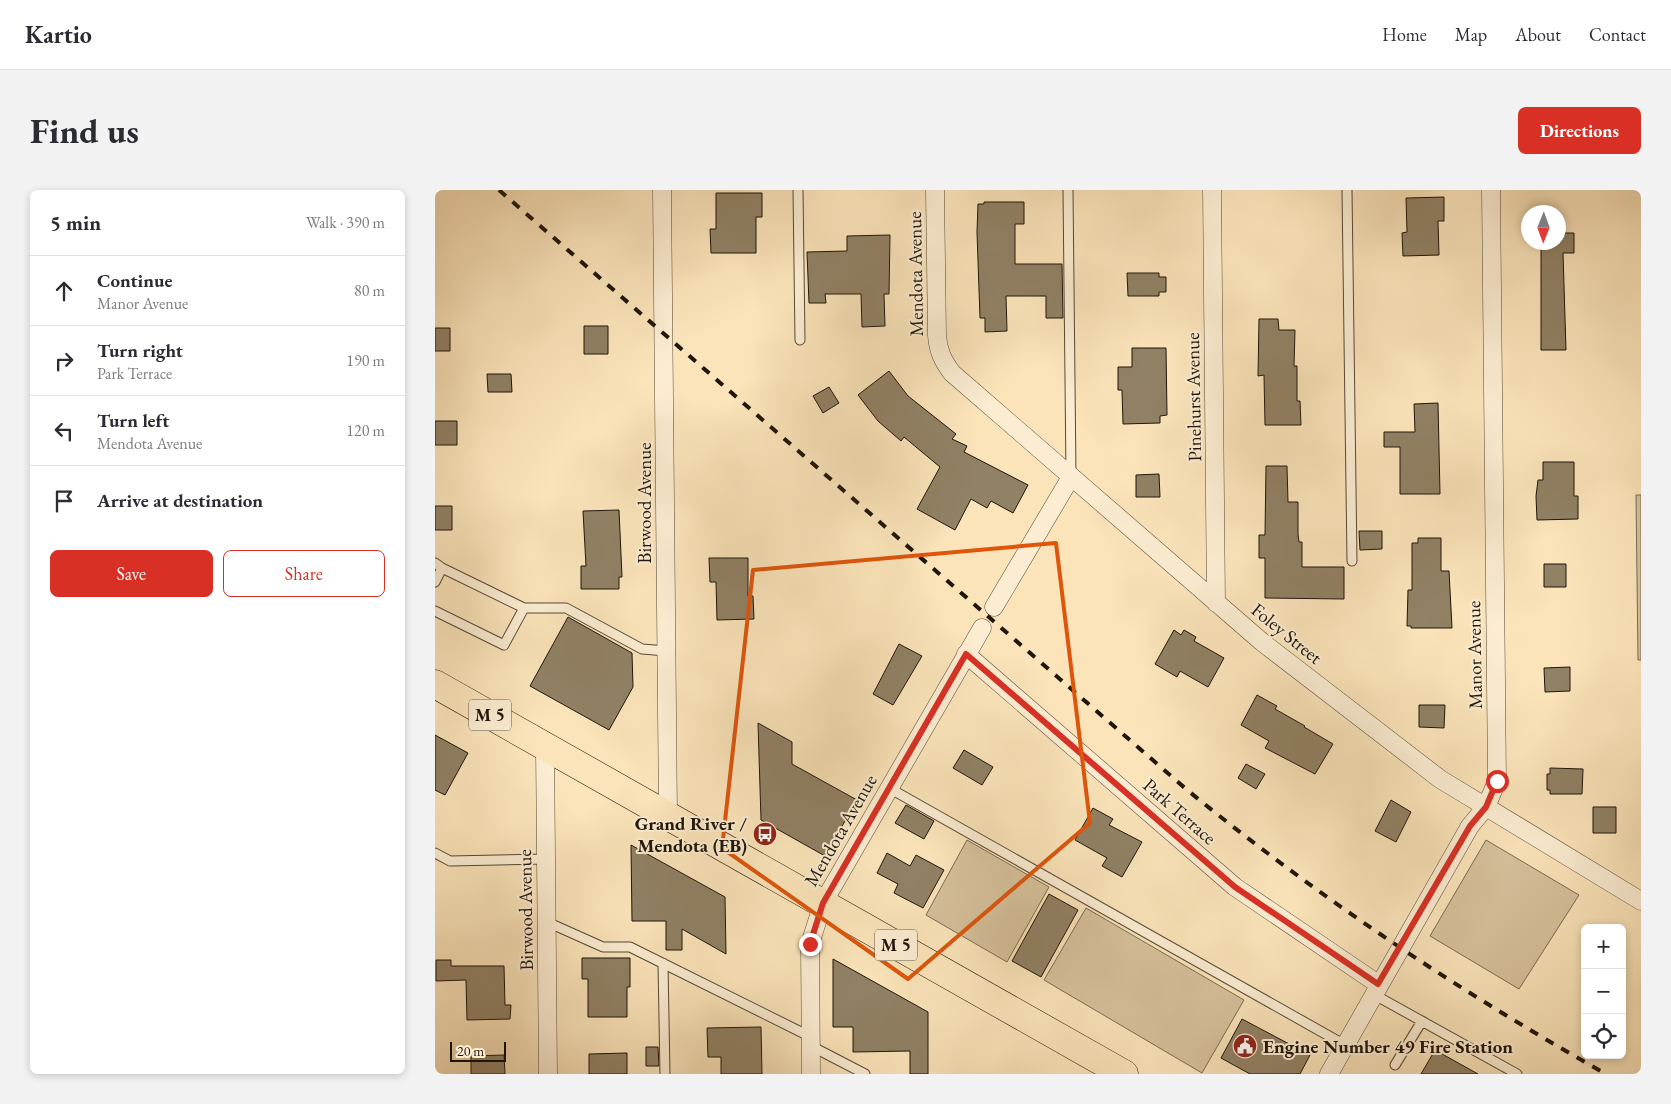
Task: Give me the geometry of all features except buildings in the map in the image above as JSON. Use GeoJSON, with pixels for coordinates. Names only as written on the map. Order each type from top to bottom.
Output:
{"type":"FeatureCollection","features":[{"type":"Feature","properties":{"kind":"main road","name":"M 5"},"geometry":{"type":"LineString","coordinates":[[435,684],[823,903],[1094,1066],[1124,1074]]}},
{"type":"Feature","properties":{"kind":"street","name":"Birwood Avenue"},"geometry":{"type":"LineString","coordinates":[[662,190],[668,816]]}},
{"type":"Feature","properties":{"kind":"street","name":"Mendota Avenue"},"geometry":{"type":"LineString","coordinates":[[935,190],[937,335],[941,356]]}},
{"type":"Feature","properties":{"kind":"street","name":"Pinehurst Avenue"},"geometry":{"type":"LineString","coordinates":[[1212,190],[1216,603]]}},
{"type":"Feature","properties":{"kind":"street","name":"Manor Avenue"},"geometry":{"type":"LineString","coordinates":[[1329,1074],[1470,826],[1486,807],[1497,781],[1491,190]]}},
{"type":"Feature","properties":{"kind":"street","name":"Foley Street"},"geometry":{"type":"LineString","coordinates":[[941,356],[952,373],[1262,642],[1440,779],[1641,901]]}},
{"type":"Feature","properties":{"kind":"street"},"geometry":{"type":"LineString","coordinates":[[994,607],[1071,477]]}},
{"type":"Feature","properties":{"kind":"street","name":"Mendota Avenue"},"geometry":{"type":"LineString","coordinates":[[811,1074],[810,944],[823,903],[981,628]]}},
{"type":"Feature","properties":{"kind":"street","name":"Park Terrace"},"geometry":{"type":"LineString","coordinates":[[966,654],[1235,887],[1376,989]]}},
{"type":"Feature","properties":{"kind":"street","name":"Birwood Avenue"},"geometry":{"type":"LineString","coordinates":[[545,746],[548,1074]]}},
{"type":"Feature","properties":{"kind":"lane"},"geometry":{"type":"LineString","coordinates":[[798,190],[800,340]]}},
{"type":"Feature","properties":{"kind":"lane"},"geometry":{"type":"LineString","coordinates":[[1068,190],[1071,477]]}},
{"type":"Feature","properties":{"kind":"lane"},"geometry":{"type":"LineString","coordinates":[[1347,190],[1352,561]]}},
{"type":"Feature","properties":{"kind":"lane"},"geometry":{"type":"LineString","coordinates":[[435,582],[438,565],[524,608],[566,608],[642,649],[667,651]]}},
{"type":"Feature","properties":{"kind":"lane"},"geometry":{"type":"LineString","coordinates":[[435,611],[504,645],[524,608]]}},
{"type":"Feature","properties":{"kind":"lane"},"geometry":{"type":"LineString","coordinates":[[889,788],[1345,1045]]}},
{"type":"Feature","properties":{"kind":"lane"},"geometry":{"type":"LineString","coordinates":[[435,853],[450,861],[546,859]]}},
{"type":"Feature","properties":{"kind":"lane"},"geometry":{"type":"LineString","coordinates":[[547,922],[603,947],[630,947],[663,962],[811,1041],[865,1074]]}},
{"type":"Feature","properties":{"kind":"lane"},"geometry":{"type":"LineString","coordinates":[[663,962],[665,1074]]}},
{"type":"Feature","properties":{"kind":"lane"},"geometry":{"type":"LineString","coordinates":[[1376,989],[1422,1021],[1517,1074]]}},
{"type":"Feature","properties":{"kind":"lane"},"geometry":{"type":"LineString","coordinates":[[1395,1065],[1422,1021]]}},
{"type":"Feature","properties":{"kind":"highlighted area"},"geometry":{"type":"Polygon","coordinates":[[[1056,543],[1090,823],[908,979],[722,848],[753,570],[1056,543]]]}},
{"type":"Feature","properties":{"kind":"shaded area"},"geometry":{"type":"Polygon","coordinates":[[[1636,495],[1641,495],[1641,660],[1638,660],[1636,495]]]}},
{"type":"Feature","properties":{"kind":"shaded area"},"geometry":{"type":"Polygon","coordinates":[[[967,840],[1049,887],[1007,962],[926,915],[967,840]]]}},
{"type":"Feature","properties":{"kind":"shaded area"},"geometry":{"type":"Polygon","coordinates":[[[1486,840],[1579,895],[1519,989],[1430,936],[1486,840]]]}},
{"type":"Feature","properties":{"kind":"shaded area"},"geometry":{"type":"Polygon","coordinates":[[[1086,908],[1244,1000],[1202,1073],[1044,980],[1086,908]]]}},
{"type":"Feature","properties":{"kind":"railway"},"geometry":{"type":"LineString","coordinates":[[499,190],[1186,789],[1236,829],[1338,904],[1442,975],[1606,1074]]}},
{"type":"Feature","properties":{"kind":"place","name":"Grand River / Mendota (EB)"},"geometry":{"type":"Point","coordinates":[765,834]}},
{"type":"Feature","properties":{"kind":"place","name":"Engine Number 49 Fire Station"},"geometry":{"type":"Point","coordinates":[1245,1046]}},
{"type":"Feature","properties":{"kind":"route"},"geometry":{"type":"LineString","coordinates":[[810,944],[823,903],[966,654],[1235,887],[1279,919],[1378,984],[1470,826],[1486,807],[1497,781]]}}]}
